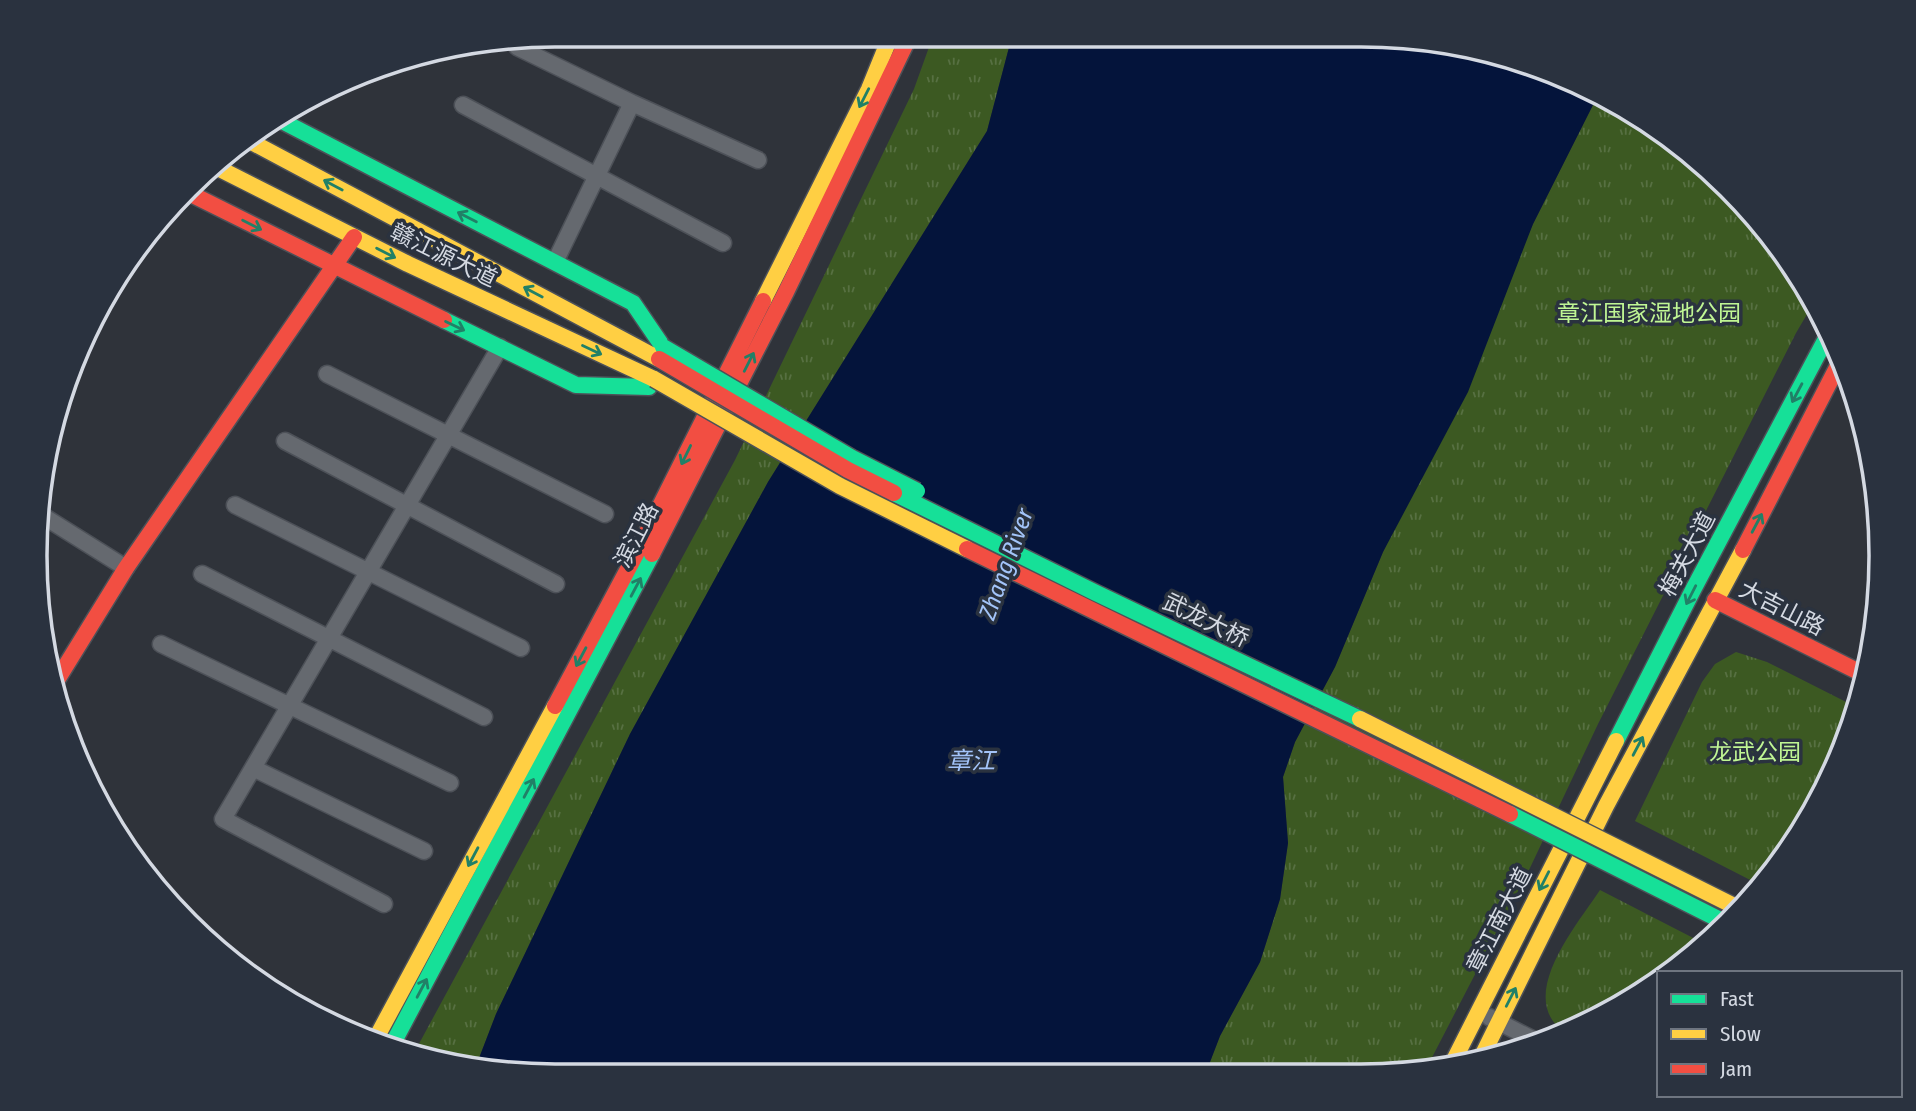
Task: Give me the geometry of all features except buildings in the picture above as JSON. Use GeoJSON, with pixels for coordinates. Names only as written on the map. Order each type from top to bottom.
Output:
{"type":"FeatureCollection","features":[{"type":"Feature","properties":{"kind":"main road","name":"滨江路"},"geometry":{"type":"LineString","coordinates":[[379,1032],[636,554],[869,89],[886,47]]}},
{"type":"Feature","properties":{"kind":"main road","name":"滨江路"},"geometry":{"type":"LineString","coordinates":[[396,1038],[645,570],[848,166],[905,47]]}},
{"type":"Feature","properties":{"kind":"main road"},"geometry":{"type":"LineString","coordinates":[[287,124],[633,303],[661,353],[852,458],[1100,584],[1418,738],[1737,897]]}},
{"type":"Feature","properties":{"kind":"main road","name":"赣江源大道"},"geometry":{"type":"LineString","coordinates":[[257,144],[661,353]]}},
{"type":"Feature","properties":{"kind":"main road","name":"赣江源大道"},"geometry":{"type":"LineString","coordinates":[[223,171],[651,383]]}},
{"type":"Feature","properties":{"kind":"main road"},"geometry":{"type":"LineString","coordinates":[[196,196],[576,385],[651,383],[839,496],[1709,926]]}},
{"type":"Feature","properties":{"kind":"main road"},"geometry":{"type":"LineString","coordinates":[[61,673],[125,568],[355,237]]}},
{"type":"Feature","properties":{"kind":"main road","name":"梅关大道"},"geometry":{"type":"LineString","coordinates":[[1587,798],[1823,345]]}},
{"type":"Feature","properties":{"kind":"main road","name":"武龙大桥"},"geometry":{"type":"LineString","coordinates":[[661,353],[848,470],[1096,593],[1416,746],[1730,904]]}},
{"type":"Feature","properties":{"kind":"main road","name":"梅关大道"},"geometry":{"type":"LineString","coordinates":[[1606,806],[1834,372]]}},
{"type":"Feature","properties":{"kind":"main road","name":"武龙大桥"},"geometry":{"type":"LineString","coordinates":[[651,383],[853,492],[1090,610],[1408,762],[1717,918]]}},
{"type":"Feature","properties":{"kind":"main road","name":"大吉山路"},"geometry":{"type":"LineString","coordinates":[[1715,600],[1855,670]]}},
{"type":"Feature","properties":{"kind":"main road","name":"章江南大道"},"geometry":{"type":"LineString","coordinates":[[1456,1055],[1587,798]]}},
{"type":"Feature","properties":{"kind":"main road","name":"章江南大道"},"geometry":{"type":"LineString","coordinates":[[1486,1048],[1606,806]]}},
{"type":"Feature","properties":{"kind":"street"},"geometry":{"type":"LineString","coordinates":[[520,48],[758,160]]}},
{"type":"Feature","properties":{"kind":"street"},"geometry":{"type":"LineString","coordinates":[[555,262],[632,103]]}},
{"type":"Feature","properties":{"kind":"street"},"geometry":{"type":"LineString","coordinates":[[463,105],[723,243]]}},
{"type":"Feature","properties":{"kind":"street"},"geometry":{"type":"LineString","coordinates":[[384,904],[223,819],[500,347]]}},
{"type":"Feature","properties":{"kind":"street"},"geometry":{"type":"LineString","coordinates":[[327,374],[605,514]]}},
{"type":"Feature","properties":{"kind":"street"},"geometry":{"type":"LineString","coordinates":[[285,441],[556,584]]}},
{"type":"Feature","properties":{"kind":"street"},"geometry":{"type":"LineString","coordinates":[[234,505],[521,648]]}},
{"type":"Feature","properties":{"kind":"street"},"geometry":{"type":"LineString","coordinates":[[48,519],[125,568]]}},
{"type":"Feature","properties":{"kind":"street"},"geometry":{"type":"LineString","coordinates":[[202,574],[484,717]]}},
{"type":"Feature","properties":{"kind":"street"},"geometry":{"type":"LineString","coordinates":[[161,644],[450,783]]}},
{"type":"Feature","properties":{"kind":"street"},"geometry":{"type":"LineString","coordinates":[[253,768],[424,851]]}},
{"type":"Feature","properties":{"kind":"street"},"geometry":{"type":"LineString","coordinates":[[1477,1012],[1526,1036]]}},
{"type":"Feature","properties":{"kind":"green space"},"geometry":{"type":"Polygon","coordinates":[[[929,47],[1009,47],[987,131],[768,482],[630,734],[496,1014],[479,1058],[419,1044],[735,460],[914,89],[929,47]]]}},
{"type":"Feature","properties":{"kind":"green space","name":"章江国家湿地公园"},"geometry":{"type":"Polygon","coordinates":[[[1593,104],[1615,115],[1670,152],[1720,196],[1764,246],[1807,314],[1598,724],[1529,870],[1432,1058],[1360,1064],[1209,1064],[1220,1036],[1260,962],[1280,899],[1288,843],[1283,777],[1295,742],[1335,667],[1383,552],[1533,224],[1593,104]]]}},
{"type":"Feature","properties":{"kind":"green space","name":"龙武公园"},"geometry":{"type":"Polygon","coordinates":[[[1736,652],[1767,662],[1847,702],[1830,750],[1801,810],[1751,881],[1635,821],[1702,682],[1715,664],[1736,652]]]}},
{"type":"Feature","properties":{"kind":"green space"},"geometry":{"type":"Polygon","coordinates":[[[1600,890],[1695,939],[1615,996],[1557,1024],[1551,1017],[1546,1000],[1548,981],[1555,961],[1600,890]]]}},
{"type":"Feature","properties":{"kind":"water","name":"章江"},"geometry":{"type":"Polygon","coordinates":[[[1009,47],[1394,48],[1460,57],[1524,74],[1593,104],[1533,224],[1468,392],[1383,552],[1335,667],[1295,742],[1283,777],[1288,843],[1280,899],[1260,962],[1220,1036],[1209,1064],[556,1064],[479,1058],[496,1014],[630,734],[768,482],[987,131],[1009,47]]]}},
{"type":"Feature","properties":{"kind":"traffic: fast"},"geometry":{"type":"LineString","coordinates":[[287,124],[633,303],[663,347]]}},
{"type":"Feature","properties":{"kind":"traffic: fast"},"geometry":{"type":"LineString","coordinates":[[444,320],[576,385],[649,387]]}},
{"type":"Feature","properties":{"kind":"traffic: fast"},"geometry":{"type":"LineString","coordinates":[[1616,741],[1823,345]]}},
{"type":"Feature","properties":{"kind":"traffic: fast"},"geometry":{"type":"LineString","coordinates":[[663,347],[852,458],[917,491]]}},
{"type":"Feature","properties":{"kind":"traffic: fast"},"geometry":{"type":"LineString","coordinates":[[894,493],[1360,719]]}},
{"type":"Feature","properties":{"kind":"traffic: fast"},"geometry":{"type":"LineString","coordinates":[[396,1038],[652,554]]}},
{"type":"Feature","properties":{"kind":"traffic: fast"},"geometry":{"type":"LineString","coordinates":[[1510,814],[1717,918]]}},
{"type":"Feature","properties":{"kind":"traffic: slow"},"geometry":{"type":"LineString","coordinates":[[763,301],[869,89],[886,47]]}},
{"type":"Feature","properties":{"kind":"traffic: slow"},"geometry":{"type":"LineString","coordinates":[[257,145],[659,359]]}},
{"type":"Feature","properties":{"kind":"traffic: slow"},"geometry":{"type":"LineString","coordinates":[[223,171],[408,264],[654,379]]}},
{"type":"Feature","properties":{"kind":"traffic: slow"},"geometry":{"type":"LineString","coordinates":[[654,379],[840,486],[967,549]]}},
{"type":"Feature","properties":{"kind":"traffic: slow"},"geometry":{"type":"LineString","coordinates":[[1486,1047],[1606,806],[1743,550]]}},
{"type":"Feature","properties":{"kind":"traffic: slow"},"geometry":{"type":"LineString","coordinates":[[379,1032],[555,706]]}},
{"type":"Feature","properties":{"kind":"traffic: slow"},"geometry":{"type":"LineString","coordinates":[[1360,719],[1730,904]]}},
{"type":"Feature","properties":{"kind":"traffic: slow"},"geometry":{"type":"LineString","coordinates":[[1457,1054],[1616,741]]}},
{"type":"Feature","properties":{"kind":"traffic: jam"},"geometry":{"type":"LineString","coordinates":[[652,554],[786,292],[904,47]]}},
{"type":"Feature","properties":{"kind":"traffic: jam"},"geometry":{"type":"LineString","coordinates":[[196,196],[444,320]]}},
{"type":"Feature","properties":{"kind":"traffic: jam"},"geometry":{"type":"LineString","coordinates":[[61,673],[126,568],[354,237]]}},
{"type":"Feature","properties":{"kind":"traffic: jam"},"geometry":{"type":"LineString","coordinates":[[555,706],[636,554],[763,301]]}},
{"type":"Feature","properties":{"kind":"traffic: jam"},"geometry":{"type":"LineString","coordinates":[[659,359],[848,470],[894,493]]}},
{"type":"Feature","properties":{"kind":"traffic: jam"},"geometry":{"type":"LineString","coordinates":[[1743,550],[1834,373]]}},
{"type":"Feature","properties":{"kind":"traffic: jam"},"geometry":{"type":"LineString","coordinates":[[967,549],[1510,814]]}},
{"type":"Feature","properties":{"kind":"traffic: jam"},"geometry":{"type":"LineString","coordinates":[[1715,600],[1855,670]]}},
{"type":"Feature","properties":{"kind":"water label","name":"Zhang River"},"geometry":{"type":"Point","coordinates":[1006,564]}}]}
